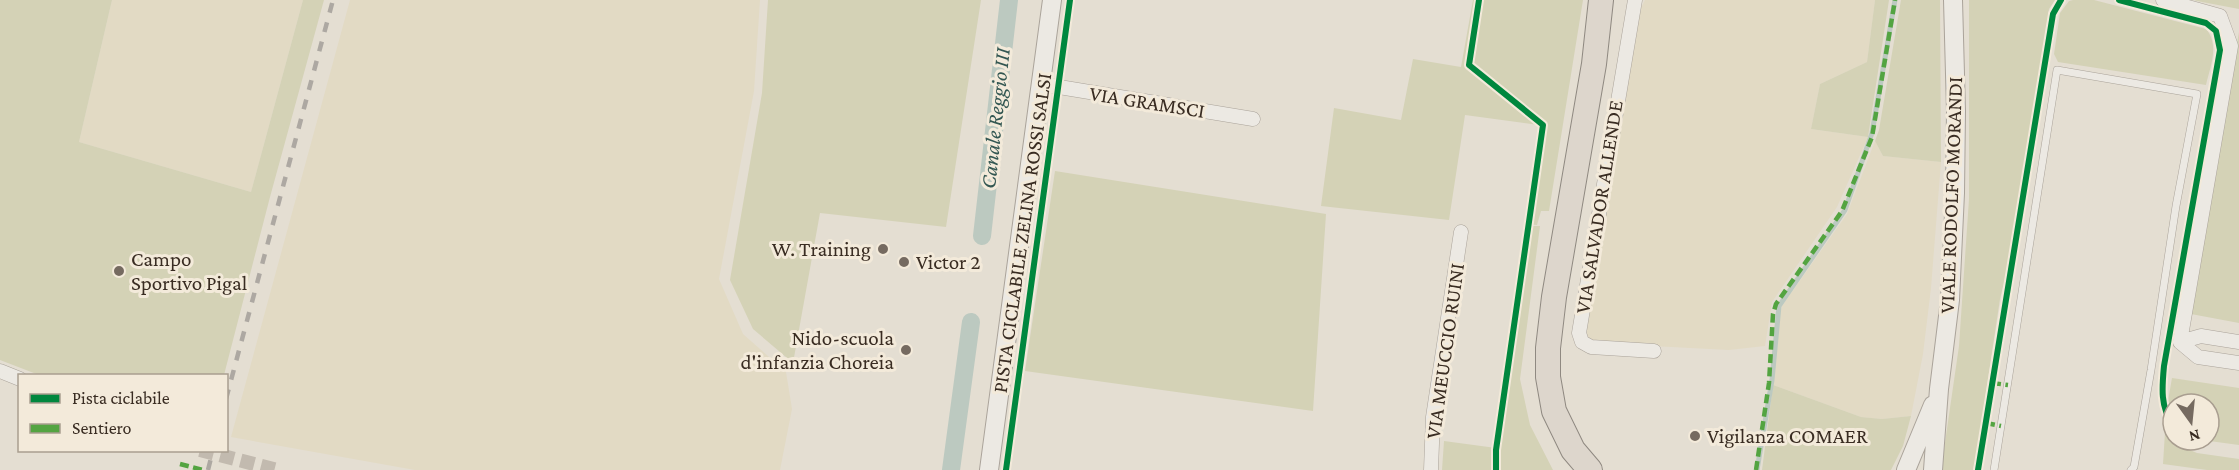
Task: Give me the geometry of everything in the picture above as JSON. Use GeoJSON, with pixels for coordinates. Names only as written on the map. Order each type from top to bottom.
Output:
{"type":"FeatureCollection","features":[{"type":"Feature","properties":{"kind":"highway"},"geometry":{"type":"LineString","coordinates":[[1590,470],[1573,450],[1554,411],[1548,377],[1548,348],[1554,297],[1604,6]]}},
{"type":"Feature","properties":{"kind":"street"},"geometry":{"type":"LineString","coordinates":[[989,470],[1052,0]]}},
{"type":"Feature","properties":{"kind":"street","name":"VIA SALVADOR ALLENDE"},"geometry":{"type":"LineString","coordinates":[[1635,0],[1579,333],[1582,342],[1591,347],[1654,351]]}},
{"type":"Feature","properties":{"kind":"street","name":"VIALE RODOLFO MORANDI"},"geometry":{"type":"LineString","coordinates":[[1933,470],[1939,389],[1950,300],[1955,204],[1956,111],[1953,0]]}},
{"type":"Feature","properties":{"kind":"street"},"geometry":{"type":"LineString","coordinates":[[2163,0],[2220,16],[2231,46],[2180,342]]}},
{"type":"Feature","properties":{"kind":"street","name":"VIA GRAMSCI"},"geometry":{"type":"LineString","coordinates":[[1041,84],[1253,119]]}},
{"type":"Feature","properties":{"kind":"street","name":"VIA MEUCCIO RUINI"},"geometry":{"type":"LineString","coordinates":[[1431,470],[1433,417],[1461,232]]}},
{"type":"Feature","properties":{"kind":"street"},"geometry":{"type":"LineString","coordinates":[[2180,342],[2201,336],[2239,342]]}},
{"type":"Feature","properties":{"kind":"street"},"geometry":{"type":"LineString","coordinates":[[2180,342],[2198,357],[2239,363]]}},
{"type":"Feature","properties":{"kind":"street"},"geometry":{"type":"LineString","coordinates":[[0,371],[18,378]]}},
{"type":"Feature","properties":{"kind":"street","name":"VIALE RODOLFO MORANDI"},"geometry":{"type":"LineString","coordinates":[[1906,470],[1939,389]]}},
{"type":"Feature","properties":{"kind":"lane"},"geometry":{"type":"LineString","coordinates":[[1994,470],[2057,70],[2197,94],[2173,226],[2145,407],[2134,467],[2131,470]]}},
{"type":"Feature","properties":{"kind":"shaded area"},"geometry":{"type":"Polygon","coordinates":[[[0,0],[112,0],[79,142],[251,192],[303,0],[324,0],[224,374],[36,374],[0,360],[0,0]]]}},
{"type":"Feature","properties":{"kind":"shaded area"},"geometry":{"type":"Polygon","coordinates":[[[112,0],[303,0],[251,192],[79,142],[112,0]]]}},
{"type":"Feature","properties":{"kind":"shaded area"},"geometry":{"type":"Polygon","coordinates":[[[350,0],[760,0],[754,91],[719,279],[743,334],[786,372],[792,409],[780,470],[415,470],[231,437],[350,0]]]}},
{"type":"Feature","properties":{"kind":"shaded area"},"geometry":{"type":"Polygon","coordinates":[[[768,0],[981,0],[946,227],[820,213],[793,363],[753,329],[730,280],[762,93],[768,0]]]}},
{"type":"Feature","properties":{"kind":"shaded area"},"geometry":{"type":"Polygon","coordinates":[[[1473,0],[1583,0],[1549,211],[1541,211],[1537,225],[1526,224],[1539,125],[1465,115],[1449,220],[1321,206],[1334,108],[1401,120],[1413,59],[1461,67],[1473,0]]]}},
{"type":"Feature","properties":{"kind":"shaded area"},"geometry":{"type":"Polygon","coordinates":[[[1645,0],[1875,0],[1867,62],[1820,84],[1811,129],[1868,137],[1837,207],[1772,302],[1765,346],[1729,350],[1594,343],[1588,340],[1586,328],[1636,18],[1645,0]]]}},
{"type":"Feature","properties":{"kind":"shaded area"},"geometry":{"type":"Polygon","coordinates":[[[1875,0],[1889,0],[1868,137],[1811,129],[1820,84],[1867,62],[1875,0]]]}},
{"type":"Feature","properties":{"kind":"shaded area"},"geometry":{"type":"Polygon","coordinates":[[[1901,0],[1940,0],[1941,162],[1883,156],[1875,141],[1879,130],[1901,0]]]}},
{"type":"Feature","properties":{"kind":"shaded area"},"geometry":{"type":"Polygon","coordinates":[[[1969,0],[2055,0],[2049,9],[2012,250],[2000,299],[1973,470],[1941,470],[1959,346],[1969,199],[1969,0]]]}},
{"type":"Feature","properties":{"kind":"shaded area"},"geometry":{"type":"Polygon","coordinates":[[[2094,0],[2206,29],[2213,49],[2206,85],[2058,62],[2054,54],[2060,13],[2069,1],[2094,0]]]}},
{"type":"Feature","properties":{"kind":"shaded area"},"geometry":{"type":"Polygon","coordinates":[[[2194,0],[2239,0],[2239,9],[2197,1],[2194,0]]]}},
{"type":"Feature","properties":{"kind":"shaded area"},"geometry":{"type":"Polygon","coordinates":[[[2239,32],[2239,323],[2191,314],[2239,32]]]}},
{"type":"Feature","properties":{"kind":"shaded area"},"geometry":{"type":"Polygon","coordinates":[[[1875,141],[1883,156],[1941,162],[1931,288],[1923,354],[1911,416],[1882,419],[1861,417],[1773,385],[1778,322],[1782,306],[1847,214],[1875,141]]]}},
{"type":"Feature","properties":{"kind":"shaded area"},"geometry":{"type":"Polygon","coordinates":[[[1055,171],[1326,214],[1313,411],[1025,371],[1055,171]]]}},
{"type":"Feature","properties":{"kind":"shaded area"},"geometry":{"type":"Polygon","coordinates":[[[1529,226],[1540,226],[1520,379],[1530,425],[1553,470],[1442,470],[1444,441],[1496,448],[1529,226]]]}},
{"type":"Feature","properties":{"kind":"shaded area"},"geometry":{"type":"Polygon","coordinates":[[[2172,378],[2239,388],[2239,445],[2221,443],[2221,392],[2170,392],[2172,378]]]}},
{"type":"Feature","properties":{"kind":"shaded area"},"geometry":{"type":"Polygon","coordinates":[[[1773,385],[1861,417],[1882,419],[1911,416],[1903,446],[1891,470],[1762,470],[1773,385]]]}},
{"type":"Feature","properties":{"kind":"shaded area"},"geometry":{"type":"Polygon","coordinates":[[[2164,452],[2195,452],[2239,459],[2239,470],[2207,470],[2163,464],[2164,452]]]}},
{"type":"Feature","properties":{"kind":"waterway","name":"Canale Reggio III"},"geometry":{"type":"LineString","coordinates":[[982,236],[1009,0]]}},
{"type":"Feature","properties":{"kind":"waterway"},"geometry":{"type":"LineString","coordinates":[[1757,470],[1772,380],[1779,306],[1845,210],[1872,133],[1895,0]]}},
{"type":"Feature","properties":{"kind":"waterway","name":"Canale Reggio III"},"geometry":{"type":"LineString","coordinates":[[951,470],[971,322]]}},
{"type":"Feature","properties":{"kind":"tunnel"},"geometry":{"type":"LineString","coordinates":[[208,452],[277,470]]}},
{"type":"Feature","properties":{"kind":"railway"},"geometry":{"type":"LineString","coordinates":[[228,392],[333,0]]}},
{"type":"Feature","properties":{"kind":"railway"},"geometry":{"type":"LineString","coordinates":[[208,470],[212,452]]}},
{"type":"Feature","properties":{"kind":"marked path"},"geometry":{"type":"LineString","coordinates":[[1756,470],[1769,383],[1773,314],[1776,304],[1842,211],[1872,137],[1895,0]]}},
{"type":"Feature","properties":{"kind":"marked path"},"geometry":{"type":"LineString","coordinates":[[1992,383],[2008,385]]}},
{"type":"Feature","properties":{"kind":"marked path"},"geometry":{"type":"LineString","coordinates":[[1986,423],[2001,426]]}},
{"type":"Feature","properties":{"kind":"marked path"},"geometry":{"type":"LineString","coordinates":[[180,464],[203,470]]}},
{"type":"Feature","properties":{"kind":"cycle path","name":"PISTA CICLABILE ZELINA ROSSI SALSI"},"geometry":{"type":"LineString","coordinates":[[1006,470],[1070,0]]}},
{"type":"Feature","properties":{"kind":"cycle path"},"geometry":{"type":"LineString","coordinates":[[1479,0],[1469,65],[1543,125],[1496,450],[1496,470]]}},
{"type":"Feature","properties":{"kind":"cycle path"},"geometry":{"type":"LineString","coordinates":[[1978,470],[2053,14],[2061,0]]}},
{"type":"Feature","properties":{"kind":"cycle path"},"geometry":{"type":"LineString","coordinates":[[2119,0],[2206,23],[2216,31],[2220,50],[2164,366],[2163,392]]}},
{"type":"Feature","properties":{"kind":"place","name":"W. Training"},"geometry":{"type":"Point","coordinates":[883,249]}},
{"type":"Feature","properties":{"kind":"place","name":"Victor 2"},"geometry":{"type":"Point","coordinates":[904,262]}},
{"type":"Feature","properties":{"kind":"place","name":"Campo Sportivo Pigal"},"geometry":{"type":"Point","coordinates":[119,271]}},
{"type":"Feature","properties":{"kind":"place","name":"Nido-scuola d'infanzia Choreia"},"geometry":{"type":"Point","coordinates":[906,350]}},
{"type":"Feature","properties":{"kind":"place","name":"Vigilanza COMAER"},"geometry":{"type":"Point","coordinates":[1695,436]}}]}
